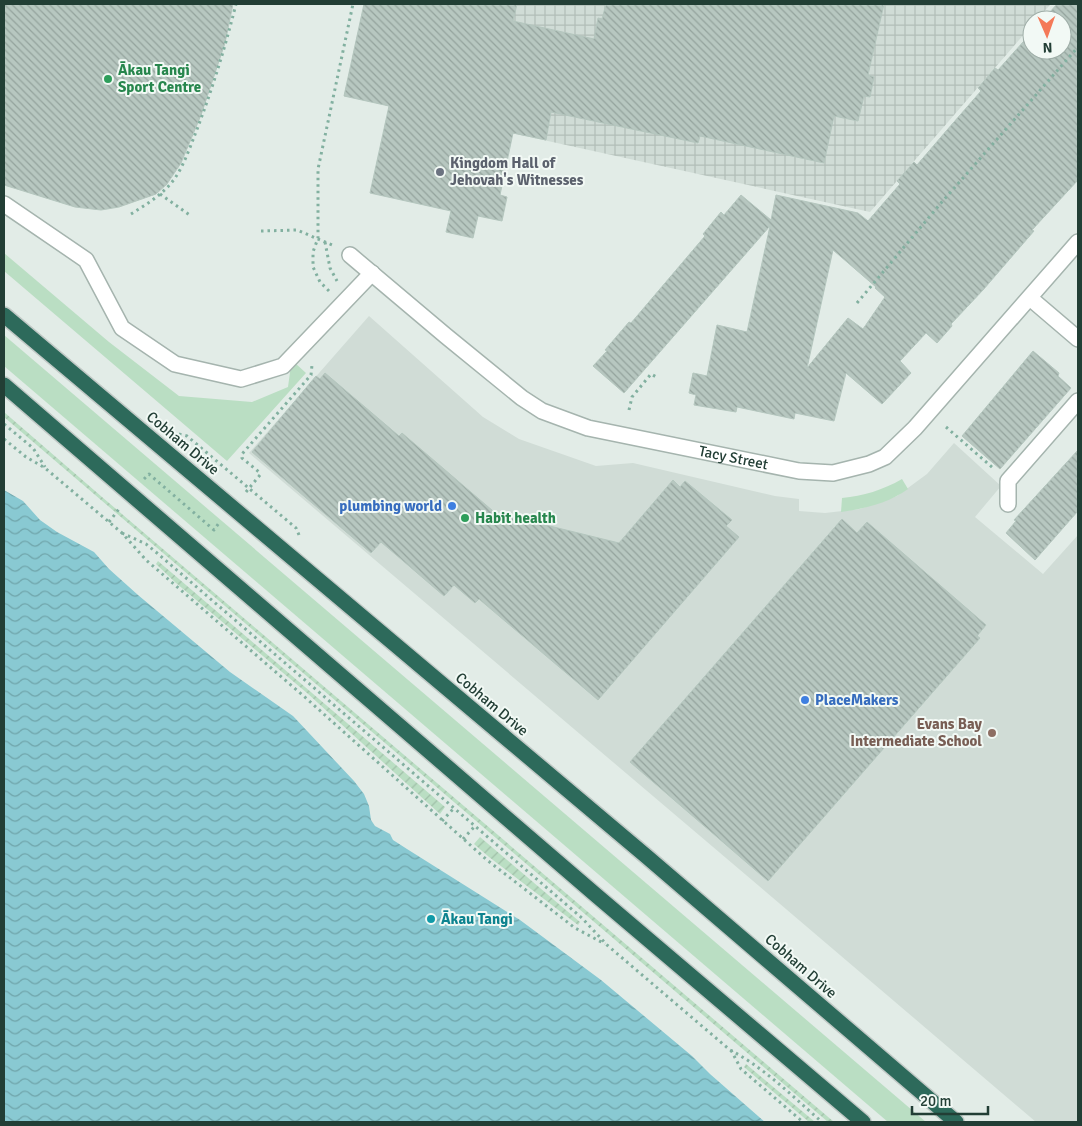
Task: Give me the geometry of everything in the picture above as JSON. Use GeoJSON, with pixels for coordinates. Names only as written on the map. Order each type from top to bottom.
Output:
{"type":"FeatureCollection","features":[{"type":"Feature","properties":{"kind":"highway","name":"Cobham Drive"},"geometry":{"type":"LineString","coordinates":[[4,315],[639,850],[956,1122]]}},
{"type":"Feature","properties":{"kind":"highway"},"geometry":{"type":"LineString","coordinates":[[4,385],[597,896],[863,1122]]}},
{"type":"Feature","properties":{"kind":"street"},"geometry":{"type":"LineString","coordinates":[[4,204],[86,260],[122,328],[175,364],[241,379],[283,366],[372,273]]}},
{"type":"Feature","properties":{"kind":"street","name":"Tacy Street"},"geometry":{"type":"LineString","coordinates":[[350,254],[522,398],[542,411],[588,428],[799,471],[833,473],[850,470],[885,457],[915,428],[1078,242]]}},
{"type":"Feature","properties":{"kind":"street"},"geometry":{"type":"LineString","coordinates":[[1030,298],[1078,339]]}},
{"type":"Feature","properties":{"kind":"street"},"geometry":{"type":"LineString","coordinates":[[1008,504],[1008,481],[1078,401]]}},
{"type":"Feature","properties":{"kind":"path"},"geometry":{"type":"LineString","coordinates":[[130,214],[155,199],[175,178],[190,147],[208,100],[236,4]]}},
{"type":"Feature","properties":{"kind":"path"},"geometry":{"type":"LineString","coordinates":[[347,300],[331,293],[320,282],[314,267],[313,252],[318,238],[318,169],[353,4]]}},
{"type":"Feature","properties":{"kind":"path"},"geometry":{"type":"LineString","coordinates":[[857,303],[941,203],[1078,47]]}},
{"type":"Feature","properties":{"kind":"path"},"geometry":{"type":"LineString","coordinates":[[160,194],[191,216]]}},
{"type":"Feature","properties":{"kind":"path"},"geometry":{"type":"LineString","coordinates":[[261,231],[297,230],[325,241],[330,268],[336,280],[344,287],[347,300]]}},
{"type":"Feature","properties":{"kind":"path"},"geometry":{"type":"LineString","coordinates":[[629,410],[632,397],[651,374],[658,378]]}},
{"type":"Feature","properties":{"kind":"path"},"geometry":{"type":"LineString","coordinates":[[249,488],[260,475],[242,458],[242,454],[312,375]]}},
{"type":"Feature","properties":{"kind":"path"},"geometry":{"type":"LineString","coordinates":[[4,424],[33,448],[45,468]]}},
{"type":"Feature","properties":{"kind":"path"},"geometry":{"type":"LineString","coordinates":[[946,427],[1008,481]]}},
{"type":"Feature","properties":{"kind":"path"},"geometry":{"type":"LineString","coordinates":[[187,436],[296,528]]}},
{"type":"Feature","properties":{"kind":"path"},"geometry":{"type":"LineString","coordinates":[[4,439],[26,457],[45,468],[122,533],[146,560],[307,699],[492,865],[575,928],[607,945]]}},
{"type":"Feature","properties":{"kind":"path"},"geometry":{"type":"LineString","coordinates":[[149,474],[214,530]]}},
{"type":"Feature","properties":{"kind":"path"},"geometry":{"type":"LineString","coordinates":[[122,533],[152,549],[582,918],[607,945],[730,1050],[761,1070],[822,1122]]}},
{"type":"Feature","properties":{"kind":"path"},"geometry":{"type":"LineString","coordinates":[[442,821],[454,808]]}},
{"type":"Feature","properties":{"kind":"path"},"geometry":{"type":"LineString","coordinates":[[463,839],[475,826]]}},
{"type":"Feature","properties":{"kind":"path"},"geometry":{"type":"LineString","coordinates":[[730,1050],[741,1069],[803,1122]]}},
{"type":"Feature","properties":{"kind":"shaded area"},"geometry":{"type":"Polygon","coordinates":[[[364,4],[1051,4],[1045,10],[1022,10],[1022,37],[870,212],[344,96],[364,4]]]}},
{"type":"Feature","properties":{"kind":"shaded area"},"geometry":{"type":"Polygon","coordinates":[[[369,316],[483,417],[519,439],[596,466],[633,463],[775,496],[799,499],[799,511],[825,513],[860,509],[897,496],[927,474],[954,443],[1001,486],[975,517],[1043,574],[1078,535],[1078,1122],[1036,1122],[249,453],[369,316]]]}},
{"type":"Feature","properties":{"kind":"green space"},"geometry":{"type":"Polygon","coordinates":[[[4,253],[109,342],[179,396],[252,402],[288,387],[291,365],[295,363],[306,373],[227,461],[4,271],[4,253]]]}},
{"type":"Feature","properties":{"kind":"green space"},"geometry":{"type":"Polygon","coordinates":[[[4,335],[926,1122],[888,1122],[4,366],[4,335]]]}},
{"type":"Feature","properties":{"kind":"green space"},"geometry":{"type":"Polygon","coordinates":[[[4,412],[834,1122],[828,1122],[4,417],[4,412]]]}},
{"type":"Feature","properties":{"kind":"green space"},"geometry":{"type":"Polygon","coordinates":[[[902,479],[908,489],[901,494],[876,505],[841,512],[842,498],[873,492],[902,479]]]}},
{"type":"Feature","properties":{"kind":"green space"},"geometry":{"type":"Polygon","coordinates":[[[158,561],[445,807],[440,814],[307,693],[176,583],[156,564],[158,561]]]}},
{"type":"Feature","properties":{"kind":"green space"},"geometry":{"type":"Polygon","coordinates":[[[480,837],[580,922],[578,925],[474,844],[480,837]]]}},
{"type":"Feature","properties":{"kind":"green space"},"geometry":{"type":"Polygon","coordinates":[[[746,1064],[815,1122],[809,1122],[744,1067],[746,1064]]]}},
{"type":"Feature","properties":{"kind":"water"},"geometry":{"type":"Polygon","coordinates":[[[4,490],[23,501],[40,520],[57,532],[94,552],[109,569],[138,595],[230,672],[293,716],[364,794],[369,806],[371,820],[375,826],[390,834],[393,840],[520,920],[601,980],[692,1056],[765,1122],[4,1122],[4,490]]]}},
{"type":"Feature","properties":{"kind":"building","name":"Ākau Tangi Sport Centre"},"geometry":{"type":"Polygon","coordinates":[[[4,4],[233,4],[225,43],[201,115],[181,163],[167,184],[156,194],[119,207],[101,210],[75,207],[4,185],[4,4]]]}},
{"type":"Feature","properties":{"kind":"building"},"geometry":{"type":"Polygon","coordinates":[[[364,4],[517,4],[513,21],[594,39],[598,18],[602,19],[606,4],[884,4],[868,75],[874,77],[870,97],[864,96],[858,121],[834,116],[824,163],[700,136],[698,143],[551,112],[546,140],[513,133],[500,195],[507,197],[502,221],[478,216],[473,238],[446,232],[451,211],[370,193],[389,106],[344,96],[364,4]]]}},
{"type":"Feature","properties":{"kind":"building"},"geometry":{"type":"Polygon","coordinates":[[[1057,4],[1078,4],[1078,180],[1032,230],[1034,231],[951,324],[952,326],[937,343],[926,333],[900,361],[911,373],[882,404],[846,373],[834,421],[795,413],[794,419],[737,407],[736,412],[694,405],[696,395],[689,393],[693,373],[707,376],[717,325],[747,332],[770,226],[624,393],[593,366],[705,236],[703,234],[721,212],[724,215],[741,195],[771,220],[776,195],[858,213],[868,221],[900,184],[897,181],[914,162],[917,165],[981,91],[978,88],[995,68],[998,70],[1022,43],[1022,60],[1072,60],[1072,10],[1052,10],[1057,4]],[[833,250],[807,368],[848,318],[863,329],[885,297],[833,250]]]}},
{"type":"Feature","properties":{"kind":"building"},"geometry":{"type":"Polygon","coordinates":[[[1033,351],[1059,373],[1058,376],[1071,388],[1000,469],[962,436],[1033,351]]]}},
{"type":"Feature","properties":{"kind":"building"},"geometry":{"type":"Polygon","coordinates":[[[325,373],[399,436],[402,433],[507,523],[513,517],[619,543],[673,480],[680,487],[685,481],[732,520],[726,526],[739,537],[598,700],[479,599],[475,603],[454,585],[444,596],[381,542],[371,553],[252,452],[316,376],[320,379],[325,373]]]}},
{"type":"Feature","properties":{"kind":"building"},"geometry":{"type":"Polygon","coordinates":[[[1078,450],[1078,511],[1035,560],[1006,533],[1016,521],[1014,520],[1078,450]]]}},
{"type":"Feature","properties":{"kind":"building","name":"PlaceMakers"},"geometry":{"type":"Polygon","coordinates":[[[842,519],[857,533],[867,522],[986,625],[977,636],[980,638],[768,881],[630,762],[842,519]]]}},
{"type":"Feature","properties":{"kind":"place","name":"Ākau Tangi Sport Centre"},"geometry":{"type":"Point","coordinates":[108,79]}},
{"type":"Feature","properties":{"kind":"place","name":"Kingdom Hall of Jehovah's Witnesses"},"geometry":{"type":"Point","coordinates":[440,172]}},
{"type":"Feature","properties":{"kind":"place","name":"plumbing world"},"geometry":{"type":"Point","coordinates":[452,506]}},
{"type":"Feature","properties":{"kind":"place","name":"Habit health"},"geometry":{"type":"Point","coordinates":[465,518]}},
{"type":"Feature","properties":{"kind":"place","name":"PlaceMakers"},"geometry":{"type":"Point","coordinates":[805,700]}},
{"type":"Feature","properties":{"kind":"place","name":"Evans Bay Intermediate School"},"geometry":{"type":"Point","coordinates":[992,733]}},
{"type":"Feature","properties":{"kind":"place","name":"Ākau Tangi"},"geometry":{"type":"Point","coordinates":[431,919]}}]}
